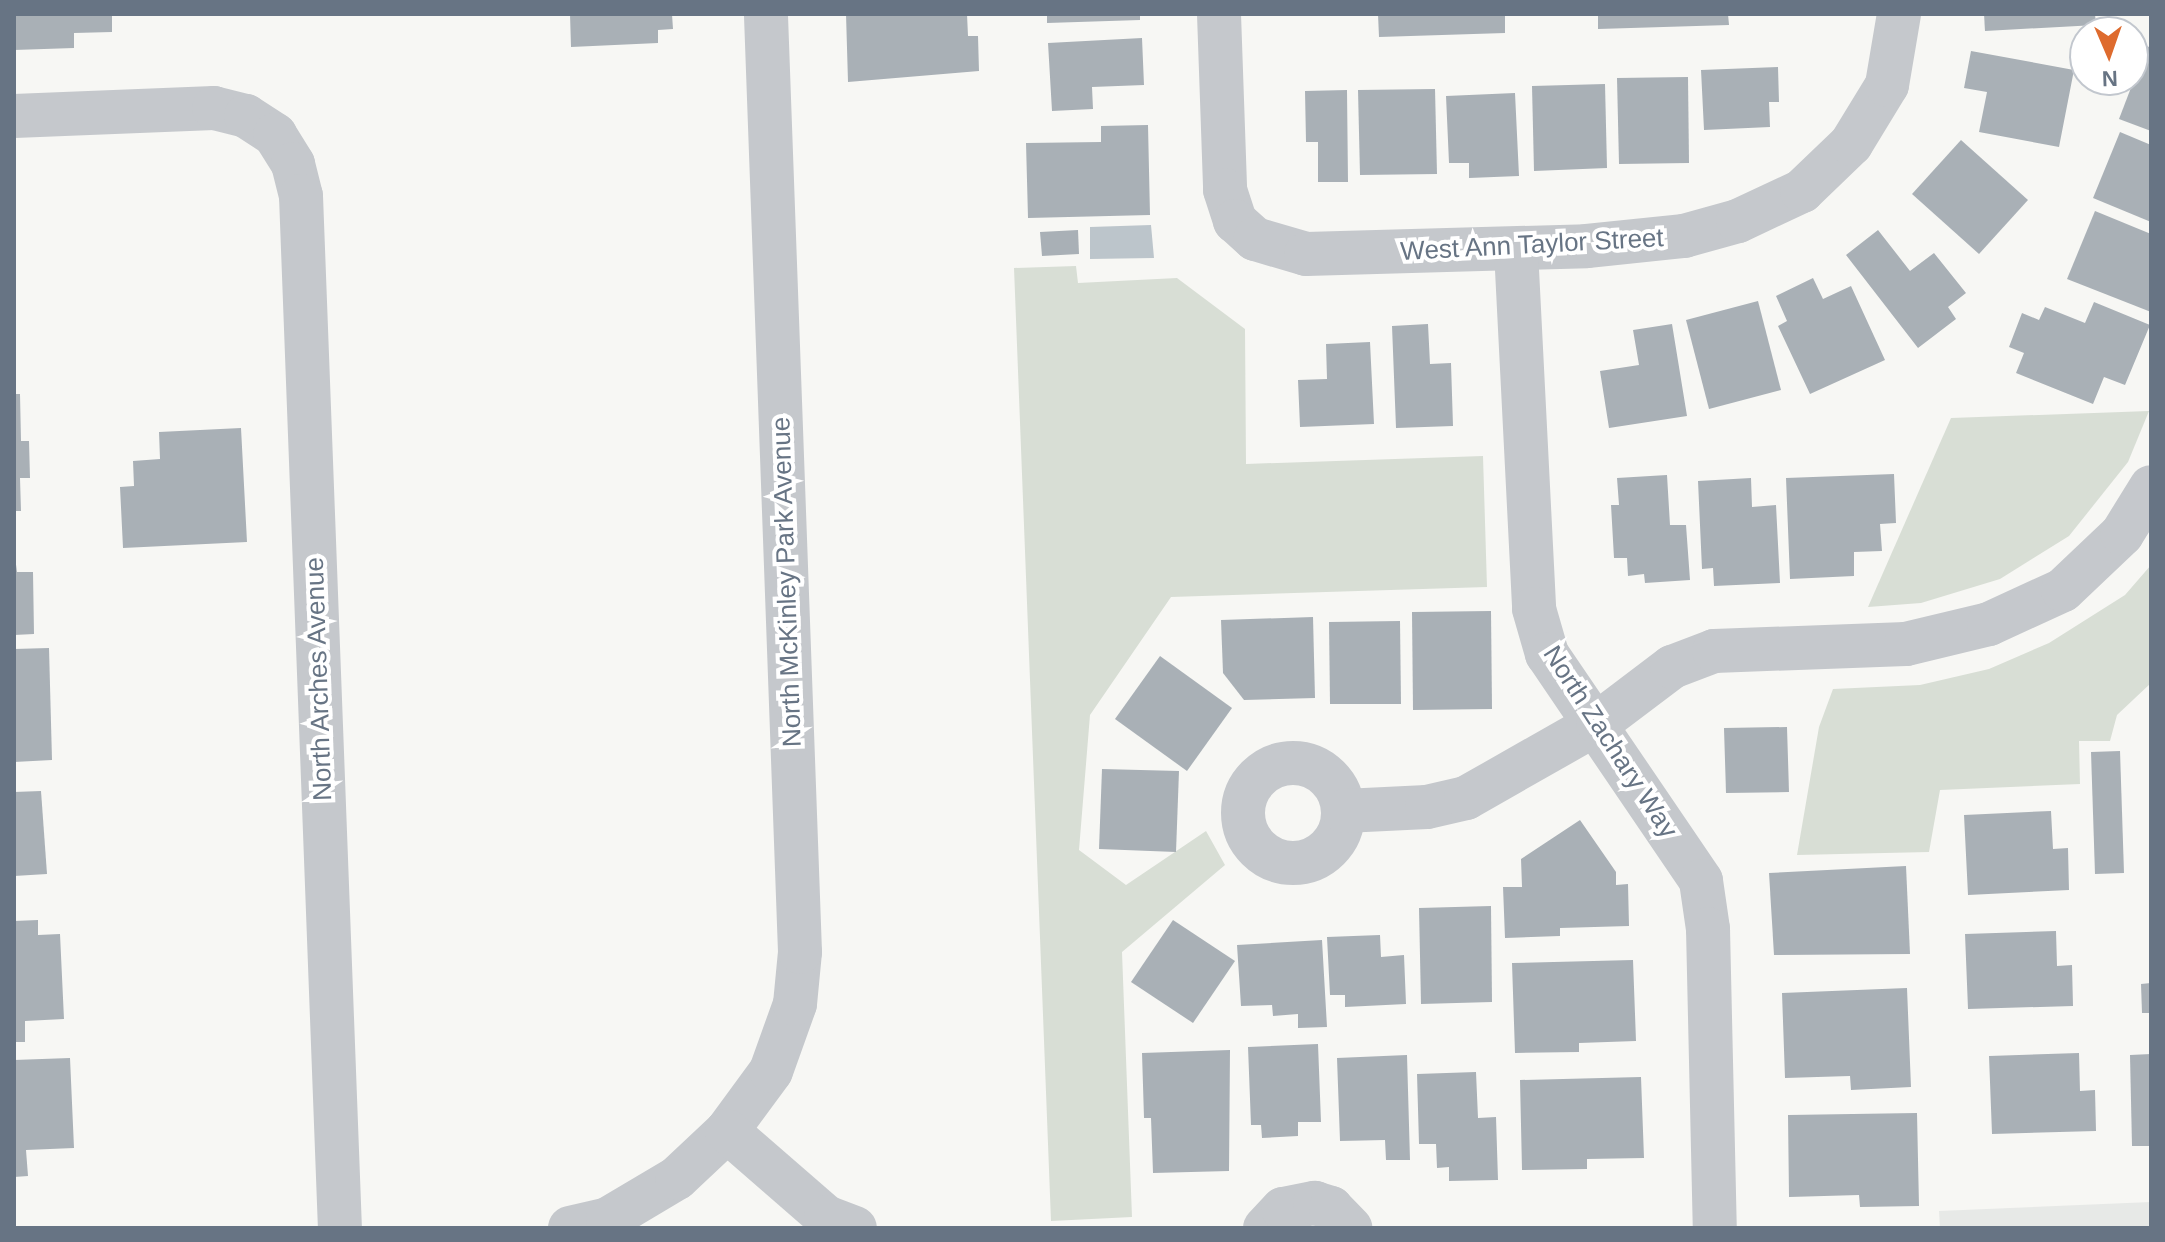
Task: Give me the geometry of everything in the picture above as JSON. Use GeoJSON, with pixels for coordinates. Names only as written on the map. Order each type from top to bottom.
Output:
{"type":"FeatureCollection","features":[{"type":"Feature","properties":{"kind":"street","name":"North McKinley Park Avenue"},"geometry":{"type":"LineString","coordinates":[[570,1228],[608,1219],[677,1178],[727,1131],[771,1071],[795,1004],[800,952],[766,14]]}},
{"type":"Feature","properties":{"kind":"street","name":"West Ann Taylor Street"},"geometry":{"type":"LineString","coordinates":[[1219,14],[1225,190],[1235,221],[1255,239],[1306,254],[1516,250],[1684,236],[1738,221],[1802,191],[1830,168],[1877,105],[1887,85],[1899,14]]}},
{"type":"Feature","properties":{"kind":"street","name":"North Arches Avenue"},"geometry":{"type":"LineString","coordinates":[[14,116],[214,108],[246,116],[275,135],[293,164],[301,196],[340,1228]]}},
{"type":"Feature","properties":{"kind":"street","name":"North Zachary Way"},"geometry":{"type":"LineString","coordinates":[[1516,250],[1534,609],[1547,654],[1598,723],[1701,881],[1708,929],[1715,1228]]}},
{"type":"Feature","properties":{"kind":"street"},"geometry":{"type":"LineString","coordinates":[[1344,811],[1412,809],[1466,798],[1598,723],[1672,667],[1714,651],[1906,644],[1989,624],[2063,590],[2122,534],[2151,487]]}},
{"type":"Feature","properties":{"kind":"street"},"geometry":{"type":"LineString","coordinates":[[727,1131],[826,1217],[855,1228]]}},
{"type":"Feature","properties":{"kind":"street"},"geometry":{"type":"LineString","coordinates":[[1265,1228],[1283,1209],[1315,1203],[1331,1208],[1350,1228]]}},
{"type":"Feature","properties":{"kind":"shaded area"},"geometry":{"type":"Polygon","coordinates":[[[1151,225],[1154,258],[1090,259],[1090,227],[1151,225]]]}},
{"type":"Feature","properties":{"kind":"shaded area"},"geometry":{"type":"Polygon","coordinates":[[[1076,266],[1078,283],[1177,278],[1245,329],[1246,464],[1483,456],[1487,587],[1171,597],[1090,715],[1079,850],[1126,885],[1206,831],[1225,865],[1122,952],[1132,1217],[1051,1221],[1014,268],[1076,266]]]}},
{"type":"Feature","properties":{"kind":"shaded area"},"geometry":{"type":"Polygon","coordinates":[[[2149,411],[2128,462],[2069,536],[2000,579],[1921,603],[1868,607],[1951,418],[2149,411]]]}},
{"type":"Feature","properties":{"kind":"shaded area"},"geometry":{"type":"Polygon","coordinates":[[[2151,565],[2151,683],[2117,715],[2110,741],[2079,741],[2080,784],[1940,790],[1929,852],[1797,855],[1819,727],[1833,689],[1920,685],[1989,669],[2049,643],[2125,595],[2151,565]]]}},
{"type":"Feature","properties":{"kind":"shaded area"},"geometry":{"type":"Polygon","coordinates":[[[2151,1202],[2151,1228],[1940,1228],[1939,1211],[2151,1202]]]}},
{"type":"Feature","properties":{"kind":"building"},"geometry":{"type":"Polygon","coordinates":[[[14,14],[112,14],[112,32],[74,33],[74,48],[14,50],[14,14]]]}},
{"type":"Feature","properties":{"kind":"building"},"geometry":{"type":"Polygon","coordinates":[[[570,14],[672,14],[673,29],[658,30],[658,43],[571,47],[570,14]]]}},
{"type":"Feature","properties":{"kind":"building"},"geometry":{"type":"Polygon","coordinates":[[[846,14],[967,14],[968,36],[978,36],[979,71],[848,82],[846,14]]]}},
{"type":"Feature","properties":{"kind":"building"},"geometry":{"type":"Polygon","coordinates":[[[1047,14],[1140,14],[1140,20],[1047,23],[1047,14]]]}},
{"type":"Feature","properties":{"kind":"building"},"geometry":{"type":"Polygon","coordinates":[[[1378,14],[1505,14],[1505,33],[1379,37],[1378,14]]]}},
{"type":"Feature","properties":{"kind":"building"},"geometry":{"type":"Polygon","coordinates":[[[1598,14],[1728,14],[1729,25],[1598,29],[1598,14]]]}},
{"type":"Feature","properties":{"kind":"building"},"geometry":{"type":"Polygon","coordinates":[[[1984,14],[2095,14],[2069,16],[2069,26],[1985,31],[1984,14]]]}},
{"type":"Feature","properties":{"kind":"building"},"geometry":{"type":"Polygon","coordinates":[[[1142,38],[1144,85],[1092,87],[1093,109],[1052,111],[1048,43],[1142,38]]]}},
{"type":"Feature","properties":{"kind":"building"},"geometry":{"type":"Polygon","coordinates":[[[2149,47],[2151,131],[2119,119],[2128,96],[2149,96],[2149,47]]]}},
{"type":"Feature","properties":{"kind":"building"},"geometry":{"type":"Polygon","coordinates":[[[1971,51],[2069,69],[2069,96],[2059,147],[1979,132],[1987,92],[1964,88],[1971,51]]]}},
{"type":"Feature","properties":{"kind":"building"},"geometry":{"type":"Polygon","coordinates":[[[1778,67],[1779,102],[1769,102],[1770,127],[1704,130],[1701,70],[1778,67]]]}},
{"type":"Feature","properties":{"kind":"building"},"geometry":{"type":"Polygon","coordinates":[[[1688,77],[1689,163],[1619,164],[1617,78],[1688,77]]]}},
{"type":"Feature","properties":{"kind":"building"},"geometry":{"type":"Polygon","coordinates":[[[1605,84],[1607,168],[1534,171],[1532,86],[1605,84]]]}},
{"type":"Feature","properties":{"kind":"building"},"geometry":{"type":"Polygon","coordinates":[[[1435,89],[1437,174],[1360,175],[1358,90],[1435,89]]]}},
{"type":"Feature","properties":{"kind":"building"},"geometry":{"type":"Polygon","coordinates":[[[1347,90],[1348,182],[1318,182],[1318,142],[1306,142],[1305,91],[1347,90]]]}},
{"type":"Feature","properties":{"kind":"building"},"geometry":{"type":"Polygon","coordinates":[[[1515,93],[1519,176],[1469,178],[1469,163],[1449,163],[1446,96],[1515,93]]]}},
{"type":"Feature","properties":{"kind":"building"},"geometry":{"type":"Polygon","coordinates":[[[1148,125],[1150,215],[1028,218],[1026,143],[1101,142],[1101,126],[1148,125]]]}},
{"type":"Feature","properties":{"kind":"building"},"geometry":{"type":"Polygon","coordinates":[[[2120,132],[2151,145],[2151,222],[2093,198],[2120,132]]]}},
{"type":"Feature","properties":{"kind":"building"},"geometry":{"type":"Polygon","coordinates":[[[1961,140],[2028,200],[1979,254],[1912,194],[1961,140]]]}},
{"type":"Feature","properties":{"kind":"building"},"geometry":{"type":"Polygon","coordinates":[[[2095,211],[2151,234],[2151,312],[2067,279],[2095,211]]]}},
{"type":"Feature","properties":{"kind":"building"},"geometry":{"type":"Polygon","coordinates":[[[1078,230],[1079,254],[1042,256],[1040,232],[1078,230]]]}},
{"type":"Feature","properties":{"kind":"building"},"geometry":{"type":"Polygon","coordinates":[[[1878,230],[1910,271],[1934,253],[1966,293],[1948,307],[1956,319],[1918,348],[1846,255],[1878,230]]]}},
{"type":"Feature","properties":{"kind":"building"},"geometry":{"type":"Polygon","coordinates":[[[1813,278],[1823,299],[1851,286],[1885,360],[1810,394],[1778,326],[1787,321],[1776,296],[1813,278]]]}},
{"type":"Feature","properties":{"kind":"building"},"geometry":{"type":"Polygon","coordinates":[[[1758,301],[1781,390],[1709,409],[1686,320],[1758,301]]]}},
{"type":"Feature","properties":{"kind":"building"},"geometry":{"type":"Polygon","coordinates":[[[2094,302],[2150,325],[2125,385],[2104,377],[2093,404],[2016,373],[2024,353],[2009,347],[2022,313],[2039,320],[2045,307],[2085,323],[2094,302]]]}},
{"type":"Feature","properties":{"kind":"building"},"geometry":{"type":"Polygon","coordinates":[[[1428,324],[1430,364],[1451,363],[1453,426],[1396,428],[1392,326],[1428,324]]]}},
{"type":"Feature","properties":{"kind":"building"},"geometry":{"type":"Polygon","coordinates":[[[1672,324],[1687,416],[1609,428],[1600,371],[1639,365],[1633,330],[1672,324]]]}},
{"type":"Feature","properties":{"kind":"building"},"geometry":{"type":"Polygon","coordinates":[[[1370,342],[1374,424],[1300,427],[1298,380],[1327,379],[1326,344],[1370,342]]]}},
{"type":"Feature","properties":{"kind":"building"},"geometry":{"type":"Polygon","coordinates":[[[14,394],[20,394],[21,441],[29,441],[30,478],[20,478],[21,511],[14,511],[14,394]]]}},
{"type":"Feature","properties":{"kind":"building"},"geometry":{"type":"Polygon","coordinates":[[[241,428],[247,542],[123,548],[120,487],[134,486],[133,461],[160,459],[159,432],[241,428]]]}},
{"type":"Feature","properties":{"kind":"building"},"geometry":{"type":"Polygon","coordinates":[[[1894,474],[1896,523],[1880,524],[1882,551],[1854,552],[1854,576],[1790,579],[1786,478],[1894,474]]]}},
{"type":"Feature","properties":{"kind":"building"},"geometry":{"type":"Polygon","coordinates":[[[1667,475],[1670,525],[1686,525],[1690,580],[1645,583],[1644,574],[1628,576],[1627,558],[1614,558],[1611,505],[1619,505],[1617,478],[1667,475]]]}},
{"type":"Feature","properties":{"kind":"building"},"geometry":{"type":"Polygon","coordinates":[[[1751,478],[1752,507],[1776,505],[1780,583],[1714,586],[1713,568],[1702,569],[1698,481],[1751,478]]]}},
{"type":"Feature","properties":{"kind":"building"},"geometry":{"type":"Polygon","coordinates":[[[14,549],[17,572],[33,572],[34,634],[14,635],[14,549]]]}},
{"type":"Feature","properties":{"kind":"building"},"geometry":{"type":"Polygon","coordinates":[[[1491,611],[1492,709],[1413,710],[1412,612],[1491,611]]]}},
{"type":"Feature","properties":{"kind":"building"},"geometry":{"type":"Polygon","coordinates":[[[1313,617],[1315,698],[1244,700],[1223,673],[1221,620],[1313,617]]]}},
{"type":"Feature","properties":{"kind":"building"},"geometry":{"type":"Polygon","coordinates":[[[1400,621],[1401,704],[1330,704],[1329,622],[1400,621]]]}},
{"type":"Feature","properties":{"kind":"building"},"geometry":{"type":"Polygon","coordinates":[[[49,648],[52,760],[14,762],[14,649],[49,648]]]}},
{"type":"Feature","properties":{"kind":"building"},"geometry":{"type":"Polygon","coordinates":[[[1160,656],[1232,708],[1187,771],[1115,719],[1160,656]]]}},
{"type":"Feature","properties":{"kind":"building"},"geometry":{"type":"Polygon","coordinates":[[[1787,727],[1789,792],[1726,793],[1724,728],[1787,727]]]}},
{"type":"Feature","properties":{"kind":"building"},"geometry":{"type":"Polygon","coordinates":[[[2120,751],[2124,873],[2095,874],[2091,752],[2120,751]]]}},
{"type":"Feature","properties":{"kind":"building"},"geometry":{"type":"Polygon","coordinates":[[[1102,769],[1179,771],[1176,852],[1099,849],[1102,769]]]}},
{"type":"Feature","properties":{"kind":"building"},"geometry":{"type":"Polygon","coordinates":[[[41,791],[47,874],[14,876],[14,792],[41,791]]]}},
{"type":"Feature","properties":{"kind":"building"},"geometry":{"type":"Polygon","coordinates":[[[2051,811],[2053,849],[2068,848],[2069,890],[1968,895],[1964,815],[2051,811]]]}},
{"type":"Feature","properties":{"kind":"building"},"geometry":{"type":"Polygon","coordinates":[[[1580,820],[1616,872],[1616,885],[1628,884],[1629,926],[1560,928],[1560,936],[1505,938],[1503,887],[1522,887],[1521,859],[1580,820]]]}},
{"type":"Feature","properties":{"kind":"building"},"geometry":{"type":"Polygon","coordinates":[[[1906,866],[1910,954],[1774,955],[1769,873],[1906,866]]]}},
{"type":"Feature","properties":{"kind":"building"},"geometry":{"type":"Polygon","coordinates":[[[1491,906],[1492,1002],[1421,1004],[1419,908],[1491,906]]]}},
{"type":"Feature","properties":{"kind":"building"},"geometry":{"type":"Polygon","coordinates":[[[38,920],[38,935],[60,934],[64,1019],[25,1021],[25,1042],[14,1042],[14,921],[38,920]]]}},
{"type":"Feature","properties":{"kind":"building"},"geometry":{"type":"Polygon","coordinates":[[[1173,920],[1235,961],[1193,1023],[1131,982],[1173,920]]]}},
{"type":"Feature","properties":{"kind":"building"},"geometry":{"type":"Polygon","coordinates":[[[2056,931],[2057,966],[2072,965],[2073,1006],[1968,1009],[1965,934],[2056,931]]]}},
{"type":"Feature","properties":{"kind":"building"},"geometry":{"type":"Polygon","coordinates":[[[1380,935],[1381,957],[1404,955],[1406,1004],[1345,1007],[1345,995],[1330,995],[1327,937],[1380,935]]]}},
{"type":"Feature","properties":{"kind":"building"},"geometry":{"type":"Polygon","coordinates":[[[1322,940],[1327,1027],[1298,1028],[1298,1014],[1273,1016],[1272,1005],[1241,1006],[1237,945],[1322,940]]]}},
{"type":"Feature","properties":{"kind":"building"},"geometry":{"type":"Polygon","coordinates":[[[1633,960],[1636,1041],[1579,1043],[1579,1052],[1515,1053],[1512,963],[1633,960]]]}},
{"type":"Feature","properties":{"kind":"building"},"geometry":{"type":"Polygon","coordinates":[[[2151,983],[2151,1013],[2142,1013],[2141,984],[2151,983]]]}},
{"type":"Feature","properties":{"kind":"building"},"geometry":{"type":"Polygon","coordinates":[[[1907,988],[1911,1087],[1851,1090],[1850,1076],[1785,1078],[1782,993],[1907,988]]]}},
{"type":"Feature","properties":{"kind":"building"},"geometry":{"type":"Polygon","coordinates":[[[1318,1044],[1321,1122],[1298,1122],[1298,1136],[1262,1138],[1261,1125],[1251,1125],[1248,1047],[1318,1044]]]}},
{"type":"Feature","properties":{"kind":"building"},"geometry":{"type":"Polygon","coordinates":[[[1230,1050],[1229,1171],[1153,1173],[1151,1118],[1144,1118],[1142,1053],[1230,1050]]]}},
{"type":"Feature","properties":{"kind":"building"},"geometry":{"type":"Polygon","coordinates":[[[2079,1053],[2080,1091],[2095,1090],[2096,1131],[1992,1134],[1989,1056],[2079,1053]]]}},
{"type":"Feature","properties":{"kind":"building"},"geometry":{"type":"Polygon","coordinates":[[[2151,1054],[2151,1146],[2132,1146],[2130,1055],[2151,1054]]]}},
{"type":"Feature","properties":{"kind":"building"},"geometry":{"type":"Polygon","coordinates":[[[1407,1055],[1410,1160],[1386,1160],[1385,1140],[1340,1141],[1337,1058],[1407,1055]]]}},
{"type":"Feature","properties":{"kind":"building"},"geometry":{"type":"Polygon","coordinates":[[[70,1058],[74,1148],[26,1150],[28,1176],[14,1177],[14,1060],[70,1058]]]}},
{"type":"Feature","properties":{"kind":"building"},"geometry":{"type":"Polygon","coordinates":[[[1476,1072],[1478,1118],[1496,1117],[1498,1180],[1449,1181],[1449,1167],[1437,1168],[1436,1144],[1419,1144],[1417,1074],[1476,1072]]]}},
{"type":"Feature","properties":{"kind":"building"},"geometry":{"type":"Polygon","coordinates":[[[1641,1077],[1644,1158],[1587,1159],[1587,1169],[1522,1170],[1520,1080],[1641,1077]]]}},
{"type":"Feature","properties":{"kind":"building"},"geometry":{"type":"Polygon","coordinates":[[[1917,1113],[1919,1206],[1860,1207],[1859,1195],[1789,1197],[1788,1115],[1917,1113]]]}}]}
